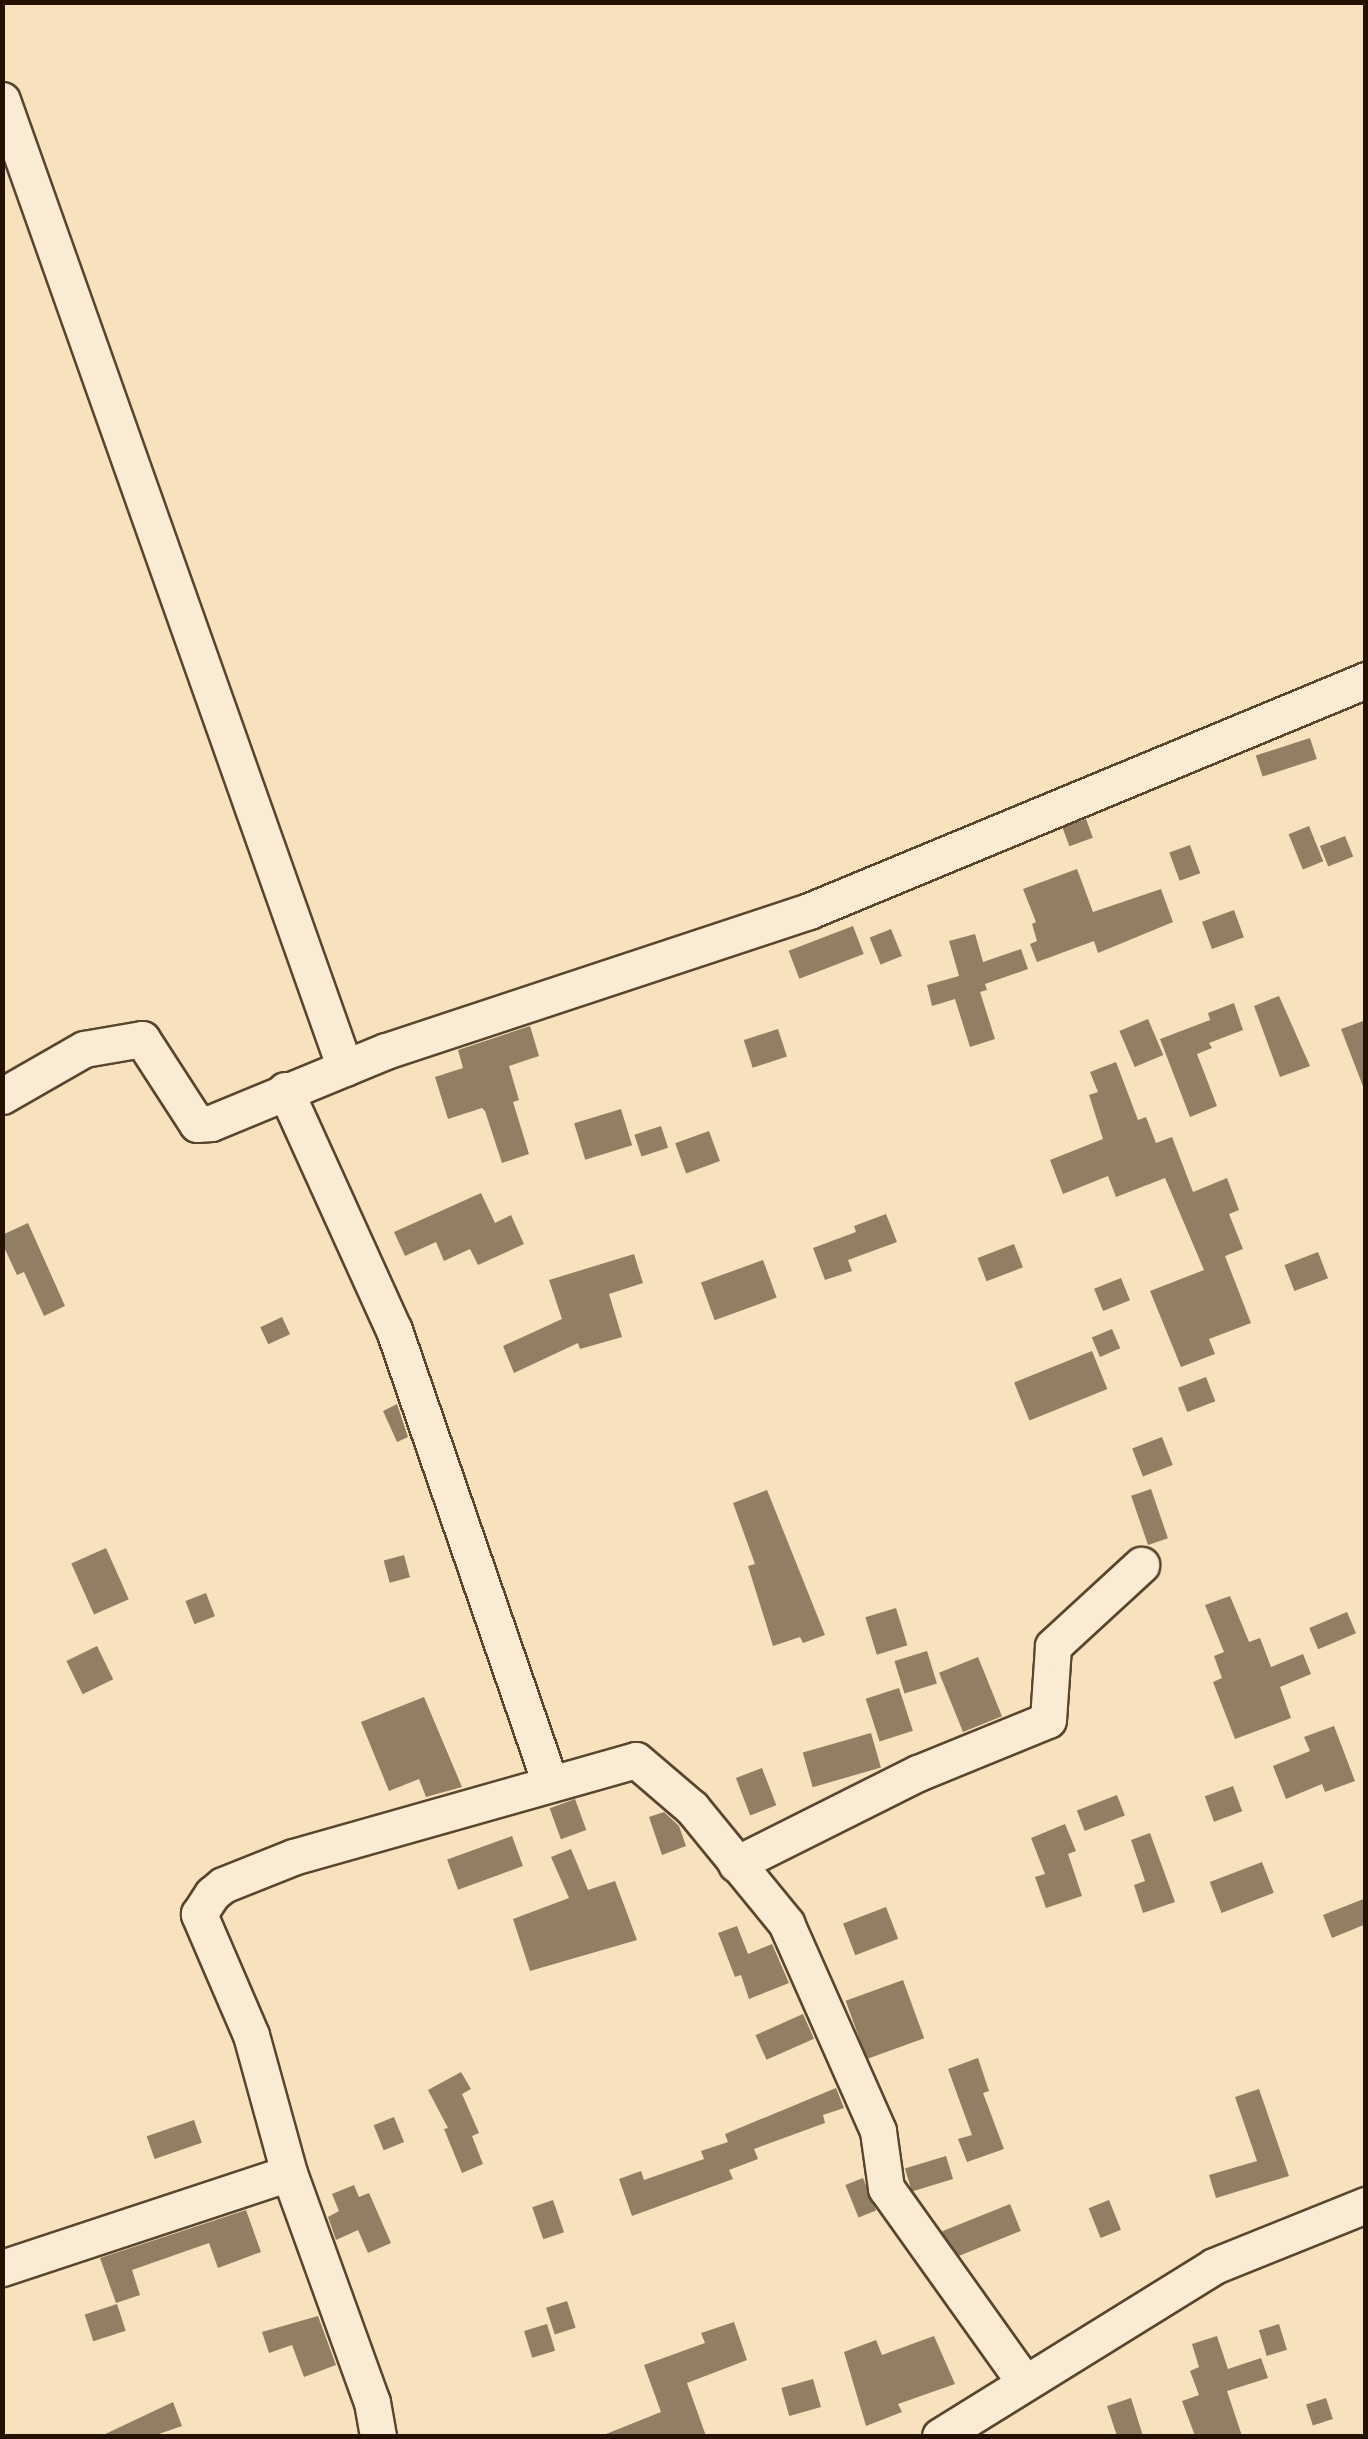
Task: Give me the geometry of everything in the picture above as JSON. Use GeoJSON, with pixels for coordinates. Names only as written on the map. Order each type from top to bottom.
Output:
{"type":"FeatureCollection","features":[{"type":"Feature","properties":{"kind":"street"},"geometry":{"type":"LineString","coordinates":[[2,100],[344,1068]]}},
{"type":"Feature","properties":{"kind":"street"},"geometry":{"type":"LineString","coordinates":[[2,1096],[84,1049],[142,1039],[197,1124],[211,1123],[344,1068],[809,910],[1366,680]]}},
{"type":"Feature","properties":{"kind":"street"},"geometry":{"type":"LineString","coordinates":[[286,1090],[394,1330],[550,1784]]}},
{"type":"Feature","properties":{"kind":"street"},"geometry":{"type":"LineString","coordinates":[[736,1864],[918,1773],[1048,1720],[1054,1646],[1141,1565]]}},
{"type":"Feature","properties":{"kind":"street"},"geometry":{"type":"LineString","coordinates":[[378,2436],[372,2402],[290,2173],[251,2035],[199,1914],[223,1885],[293,1857],[636,1760],[692,1808],[786,1924],[878,2132],[886,2188],[1025,2383]]}},
{"type":"Feature","properties":{"kind":"street"},"geometry":{"type":"LineString","coordinates":[[2,2268],[290,2173]]}},
{"type":"Feature","properties":{"kind":"street"},"geometry":{"type":"LineString","coordinates":[[940,2436],[1214,2266],[1366,2204]]}},
{"type":"Feature","properties":{"kind":"building"},"geometry":{"type":"Polygon","coordinates":[[[1310,738],[1317,759],[1263,777],[1256,756],[1310,738]]]}},
{"type":"Feature","properties":{"kind":"building"},"geometry":{"type":"Polygon","coordinates":[[[1086,819],[1093,838],[1069,846],[1063,828],[1086,819]]]}},
{"type":"Feature","properties":{"kind":"building"},"geometry":{"type":"Polygon","coordinates":[[[1309,826],[1323,861],[1303,869],[1289,834],[1309,826]]]}},
{"type":"Feature","properties":{"kind":"building"},"geometry":{"type":"Polygon","coordinates":[[[1345,836],[1353,856],[1328,867],[1320,846],[1345,836]]]}},
{"type":"Feature","properties":{"kind":"building"},"geometry":{"type":"Polygon","coordinates":[[[1190,845],[1200,873],[1180,881],[1169,853],[1190,845]]]}},
{"type":"Feature","properties":{"kind":"building"},"geometry":{"type":"Polygon","coordinates":[[[1077,869],[1093,912],[1161,889],[1173,922],[1098,953],[1094,941],[1037,962],[1030,944],[1037,941],[1032,924],[1036,922],[1023,889],[1077,869]]]}},
{"type":"Feature","properties":{"kind":"building"},"geometry":{"type":"Polygon","coordinates":[[[1234,910],[1244,937],[1212,949],[1202,922],[1234,910]]]}},
{"type":"Feature","properties":{"kind":"building"},"geometry":{"type":"Polygon","coordinates":[[[853,926],[864,954],[799,979],[789,951],[853,926]]]}},
{"type":"Feature","properties":{"kind":"building"},"geometry":{"type":"Polygon","coordinates":[[[891,929],[902,956],[881,965],[870,938],[891,929]]]}},
{"type":"Feature","properties":{"kind":"building"},"geometry":{"type":"Polygon","coordinates":[[[975,934],[983,962],[1021,949],[1028,969],[985,984],[987,990],[980,992],[995,1039],[970,1047],[955,999],[932,1006],[927,985],[959,976],[949,941],[975,934]]]}},
{"type":"Feature","properties":{"kind":"building"},"geometry":{"type":"Polygon","coordinates":[[[1279,996],[1310,1066],[1280,1077],[1254,1006],[1279,996]]]}},
{"type":"Feature","properties":{"kind":"building"},"geometry":{"type":"Polygon","coordinates":[[[1234,1003],[1243,1030],[1209,1043],[1212,1048],[1197,1054],[1217,1106],[1190,1117],[1160,1039],[1210,1020],[1208,1013],[1234,1003]]]}},
{"type":"Feature","properties":{"kind":"building"},"geometry":{"type":"Polygon","coordinates":[[[1148,1019],[1163,1055],[1135,1067],[1119,1031],[1148,1019]]]}},
{"type":"Feature","properties":{"kind":"building"},"geometry":{"type":"Polygon","coordinates":[[[1366,1020],[1366,1089],[1364,1089],[1341,1029],[1366,1020]]]}},
{"type":"Feature","properties":{"kind":"building"},"geometry":{"type":"Polygon","coordinates":[[[530,1026],[539,1056],[509,1066],[519,1100],[513,1102],[529,1154],[502,1163],[485,1111],[482,1108],[448,1119],[435,1077],[463,1068],[458,1050],[530,1026]]]}},
{"type":"Feature","properties":{"kind":"building"},"geometry":{"type":"Polygon","coordinates":[[[778,1029],[787,1057],[753,1068],[744,1040],[778,1029]]]}},
{"type":"Feature","properties":{"kind":"building"},"geometry":{"type":"Polygon","coordinates":[[[1116,1062],[1138,1120],[1146,1117],[1156,1143],[1172,1137],[1193,1192],[1227,1178],[1239,1210],[1229,1214],[1243,1249],[1225,1256],[1251,1323],[1209,1339],[1215,1354],[1181,1367],[1150,1291],[1204,1270],[1165,1178],[1116,1197],[1108,1176],[1063,1194],[1050,1160],[1103,1139],[1089,1095],[1098,1092],[1090,1072],[1116,1062]]]}},
{"type":"Feature","properties":{"kind":"building"},"geometry":{"type":"Polygon","coordinates":[[[621,1109],[632,1145],[585,1160],[574,1123],[621,1109]]]}},
{"type":"Feature","properties":{"kind":"building"},"geometry":{"type":"Polygon","coordinates":[[[661,1126],[668,1148],[641,1157],[634,1135],[661,1126]]]}},
{"type":"Feature","properties":{"kind":"building"},"geometry":{"type":"Polygon","coordinates":[[[709,1131],[720,1161],[686,1173],[675,1143],[709,1131]]]}},
{"type":"Feature","properties":{"kind":"building"},"geometry":{"type":"Polygon","coordinates":[[[481,1193],[495,1223],[511,1215],[524,1244],[478,1265],[470,1249],[444,1261],[436,1242],[405,1256],[394,1232],[481,1193]]]}},
{"type":"Feature","properties":{"kind":"building"},"geometry":{"type":"Polygon","coordinates":[[[886,1214],[897,1242],[848,1260],[852,1271],[825,1280],[813,1248],[856,1232],[854,1226],[886,1214]]]}},
{"type":"Feature","properties":{"kind":"building"},"geometry":{"type":"Polygon","coordinates":[[[28,1223],[65,1306],[44,1316],[24,1272],[17,1275],[2,1243],[2,1235],[28,1223]]]}},
{"type":"Feature","properties":{"kind":"building"},"geometry":{"type":"Polygon","coordinates":[[[1014,1244],[1023,1267],[987,1281],[978,1258],[1014,1244]]]}},
{"type":"Feature","properties":{"kind":"building"},"geometry":{"type":"Polygon","coordinates":[[[1318,1252],[1328,1278],[1294,1291],[1284,1265],[1318,1252]]]}},
{"type":"Feature","properties":{"kind":"building"},"geometry":{"type":"Polygon","coordinates":[[[634,1254],[643,1283],[609,1294],[622,1337],[580,1349],[578,1343],[514,1373],[503,1346],[562,1319],[549,1280],[634,1254]]]}},
{"type":"Feature","properties":{"kind":"building"},"geometry":{"type":"Polygon","coordinates":[[[763,1260],[777,1298],[715,1320],[701,1283],[763,1260]]]}},
{"type":"Feature","properties":{"kind":"building"},"geometry":{"type":"Polygon","coordinates":[[[1121,1278],[1130,1300],[1103,1311],[1094,1289],[1121,1278]]]}},
{"type":"Feature","properties":{"kind":"building"},"geometry":{"type":"Polygon","coordinates":[[[282,1317],[290,1334],[268,1344],[260,1327],[282,1317]]]}},
{"type":"Feature","properties":{"kind":"building"},"geometry":{"type":"Polygon","coordinates":[[[1112,1329],[1120,1348],[1100,1357],[1092,1338],[1112,1329]]]}},
{"type":"Feature","properties":{"kind":"building"},"geometry":{"type":"Polygon","coordinates":[[[1092,1351],[1107,1389],[1029,1420],[1014,1382],[1092,1351]]]}},
{"type":"Feature","properties":{"kind":"building"},"geometry":{"type":"Polygon","coordinates":[[[1206,1377],[1215,1401],[1187,1412],[1178,1388],[1206,1377]]]}},
{"type":"Feature","properties":{"kind":"building"},"geometry":{"type":"Polygon","coordinates":[[[397,1404],[408,1437],[397,1442],[383,1411],[397,1404]]]}},
{"type":"Feature","properties":{"kind":"building"},"geometry":{"type":"Polygon","coordinates":[[[1162,1437],[1173,1465],[1143,1476],[1132,1448],[1162,1437]]]}},
{"type":"Feature","properties":{"kind":"building"},"geometry":{"type":"Polygon","coordinates":[[[1151,1489],[1168,1538],[1148,1545],[1131,1496],[1151,1489]]]}},
{"type":"Feature","properties":{"kind":"building"},"geometry":{"type":"Polygon","coordinates":[[[767,1490],[825,1635],[803,1643],[800,1637],[773,1646],[748,1566],[755,1564],[733,1503],[767,1490]]]}},
{"type":"Feature","properties":{"kind":"building"},"geometry":{"type":"Polygon","coordinates":[[[106,1548],[129,1599],[94,1615],[71,1563],[106,1548]]]}},
{"type":"Feature","properties":{"kind":"building"},"geometry":{"type":"Polygon","coordinates":[[[404,1555],[410,1577],[390,1583],[384,1560],[404,1555]]]}},
{"type":"Feature","properties":{"kind":"building"},"geometry":{"type":"Polygon","coordinates":[[[206,1593],[215,1616],[194,1624],[185,1601],[206,1593]]]}},
{"type":"Feature","properties":{"kind":"building"},"geometry":{"type":"Polygon","coordinates":[[[1230,1596],[1249,1642],[1260,1638],[1271,1667],[1303,1654],[1311,1674],[1280,1687],[1291,1718],[1235,1739],[1213,1682],[1222,1678],[1214,1656],[1224,1652],[1205,1605],[1230,1596]]]}},
{"type":"Feature","properties":{"kind":"building"},"geometry":{"type":"Polygon","coordinates":[[[896,1608],[907,1645],[877,1655],[865,1617],[896,1608]]]}},
{"type":"Feature","properties":{"kind":"building"},"geometry":{"type":"Polygon","coordinates":[[[1347,1612],[1356,1633],[1318,1649],[1309,1628],[1347,1612]]]}},
{"type":"Feature","properties":{"kind":"building"},"geometry":{"type":"Polygon","coordinates":[[[97,1646],[113,1679],[83,1694],[66,1661],[97,1646]]]}},
{"type":"Feature","properties":{"kind":"building"},"geometry":{"type":"Polygon","coordinates":[[[927,1651],[937,1684],[904,1693],[894,1661],[927,1651]]]}},
{"type":"Feature","properties":{"kind":"building"},"geometry":{"type":"Polygon","coordinates":[[[978,1657],[1002,1716],[963,1732],[939,1673],[978,1657]]]}},
{"type":"Feature","properties":{"kind":"building"},"geometry":{"type":"Polygon","coordinates":[[[899,1688],[913,1731],[880,1742],[866,1699],[899,1688]]]}},
{"type":"Feature","properties":{"kind":"building"},"geometry":{"type":"Polygon","coordinates":[[[424,1697],[462,1787],[426,1797],[419,1779],[389,1791],[361,1722],[424,1697]]]}},
{"type":"Feature","properties":{"kind":"building"},"geometry":{"type":"Polygon","coordinates":[[[1334,1726],[1355,1781],[1325,1792],[1322,1784],[1286,1799],[1273,1766],[1310,1751],[1304,1737],[1334,1726]]]}},
{"type":"Feature","properties":{"kind":"building"},"geometry":{"type":"Polygon","coordinates":[[[871,1733],[881,1768],[813,1787],[803,1753],[871,1733]]]}},
{"type":"Feature","properties":{"kind":"building"},"geometry":{"type":"Polygon","coordinates":[[[762,1768],[776,1805],[750,1815],[736,1778],[762,1768]]]}},
{"type":"Feature","properties":{"kind":"building"},"geometry":{"type":"Polygon","coordinates":[[[1233,1786],[1242,1811],[1214,1822],[1205,1796],[1233,1786]]]}},
{"type":"Feature","properties":{"kind":"building"},"geometry":{"type":"Polygon","coordinates":[[[1117,1795],[1125,1816],[1085,1831],[1077,1810],[1117,1795]]]}},
{"type":"Feature","properties":{"kind":"building"},"geometry":{"type":"Polygon","coordinates":[[[575,1799],[586,1830],[561,1839],[550,1808],[575,1799]]]}},
{"type":"Feature","properties":{"kind":"building"},"geometry":{"type":"Polygon","coordinates":[[[664,1812],[679,1826],[686,1846],[662,1855],[649,1817],[664,1812]]]}},
{"type":"Feature","properties":{"kind":"building"},"geometry":{"type":"Polygon","coordinates":[[[1065,1824],[1076,1851],[1068,1854],[1082,1896],[1046,1908],[1035,1877],[1045,1874],[1031,1838],[1065,1824]]]}},
{"type":"Feature","properties":{"kind":"building"},"geometry":{"type":"Polygon","coordinates":[[[1150,1833],[1175,1902],[1143,1913],[1134,1885],[1145,1881],[1131,1840],[1150,1833]]]}},
{"type":"Feature","properties":{"kind":"building"},"geometry":{"type":"Polygon","coordinates":[[[512,1836],[523,1866],[458,1890],[447,1860],[512,1836]]]}},
{"type":"Feature","properties":{"kind":"building"},"geometry":{"type":"Polygon","coordinates":[[[571,1849],[588,1890],[615,1881],[637,1940],[530,1971],[513,1919],[569,1898],[551,1857],[571,1849]]]}},
{"type":"Feature","properties":{"kind":"building"},"geometry":{"type":"Polygon","coordinates":[[[1262,1862],[1274,1893],[1222,1913],[1210,1882],[1262,1862]]]}},
{"type":"Feature","properties":{"kind":"building"},"geometry":{"type":"Polygon","coordinates":[[[1366,1898],[1366,1924],[1332,1938],[1323,1915],[1366,1898]]]}},
{"type":"Feature","properties":{"kind":"building"},"geometry":{"type":"Polygon","coordinates":[[[886,1907],[898,1939],[855,1955],[843,1923],[886,1907]]]}},
{"type":"Feature","properties":{"kind":"building"},"geometry":{"type":"Polygon","coordinates":[[[737,1926],[748,1954],[772,1944],[789,1983],[749,1999],[741,1975],[735,1977],[718,1933],[737,1926]]]}},
{"type":"Feature","properties":{"kind":"building"},"geometry":{"type":"Polygon","coordinates":[[[903,1980],[924,2038],[867,2059],[846,2001],[903,1980]]]}},
{"type":"Feature","properties":{"kind":"building"},"geometry":{"type":"Polygon","coordinates":[[[803,2014],[814,2039],[766,2060],[755,2035],[803,2014]]]}},
{"type":"Feature","properties":{"kind":"building"},"geometry":{"type":"Polygon","coordinates":[[[978,2058],[989,2091],[983,2093],[1004,2149],[967,2162],[958,2139],[972,2135],[948,2069],[978,2058]]]}},
{"type":"Feature","properties":{"kind":"building"},"geometry":{"type":"Polygon","coordinates":[[[461,2072],[471,2089],[462,2094],[479,2133],[472,2136],[483,2164],[462,2173],[444,2129],[448,2128],[428,2090],[461,2072]]]}},
{"type":"Feature","properties":{"kind":"building"},"geometry":{"type":"Polygon","coordinates":[[[836,2088],[844,2108],[823,2115],[825,2123],[754,2149],[758,2159],[729,2170],[733,2179],[632,2216],[619,2179],[641,2171],[644,2180],[704,2159],[701,2151],[728,2142],[725,2134],[836,2088]]]}},
{"type":"Feature","properties":{"kind":"building"},"geometry":{"type":"Polygon","coordinates":[[[1259,2089],[1289,2176],[1216,2198],[1209,2175],[1257,2161],[1235,2097],[1259,2089]]]}},
{"type":"Feature","properties":{"kind":"building"},"geometry":{"type":"Polygon","coordinates":[[[394,2117],[404,2142],[384,2150],[374,2125],[394,2117]]]}},
{"type":"Feature","properties":{"kind":"building"},"geometry":{"type":"Polygon","coordinates":[[[194,2120],[202,2143],[155,2159],[147,2136],[194,2120]]]}},
{"type":"Feature","properties":{"kind":"building"},"geometry":{"type":"Polygon","coordinates":[[[946,2156],[953,2179],[912,2192],[905,2169],[946,2156]]]}},
{"type":"Feature","properties":{"kind":"building"},"geometry":{"type":"Polygon","coordinates":[[[863,2178],[876,2210],[858,2218],[845,2185],[863,2178]]]}},
{"type":"Feature","properties":{"kind":"building"},"geometry":{"type":"Polygon","coordinates":[[[354,2185],[359,2197],[369,2193],[391,2243],[368,2253],[358,2230],[336,2240],[328,2217],[339,2211],[332,2194],[354,2185]]]}},
{"type":"Feature","properties":{"kind":"building"},"geometry":{"type":"Polygon","coordinates":[[[553,2200],[564,2232],[543,2239],[532,2207],[553,2200]]]}},
{"type":"Feature","properties":{"kind":"building"},"geometry":{"type":"Polygon","coordinates":[[[1109,2200],[1121,2230],[1101,2238],[1089,2208],[1109,2200]]]}},
{"type":"Feature","properties":{"kind":"building"},"geometry":{"type":"Polygon","coordinates":[[[1010,2204],[1021,2231],[953,2258],[942,2231],[1010,2204]]]}},
{"type":"Feature","properties":{"kind":"building"},"geometry":{"type":"Polygon","coordinates":[[[246,2210],[261,2252],[218,2268],[209,2243],[132,2270],[140,2295],[116,2303],[100,2258],[246,2210]]]}},
{"type":"Feature","properties":{"kind":"building"},"geometry":{"type":"Polygon","coordinates":[[[567,2301],[576,2328],[555,2334],[546,2308],[567,2301]]]}},
{"type":"Feature","properties":{"kind":"building"},"geometry":{"type":"Polygon","coordinates":[[[117,2304],[126,2331],[93,2341],[85,2315],[117,2304]]]}},
{"type":"Feature","properties":{"kind":"building"},"geometry":{"type":"Polygon","coordinates":[[[318,2316],[336,2365],[304,2377],[292,2345],[269,2353],[262,2332],[318,2316]]]}},
{"type":"Feature","properties":{"kind":"building"},"geometry":{"type":"Polygon","coordinates":[[[734,2322],[747,2360],[687,2383],[706,2436],[601,2436],[661,2412],[644,2365],[705,2343],[701,2333],[734,2322]]]}},
{"type":"Feature","properties":{"kind":"building"},"geometry":{"type":"Polygon","coordinates":[[[547,2324],[555,2351],[532,2358],[524,2331],[547,2324]]]}},
{"type":"Feature","properties":{"kind":"building"},"geometry":{"type":"Polygon","coordinates":[[[1279,2324],[1287,2350],[1267,2356],[1259,2330],[1279,2324]]]}},
{"type":"Feature","properties":{"kind":"building"},"geometry":{"type":"Polygon","coordinates":[[[934,2336],[955,2384],[898,2404],[902,2412],[866,2426],[844,2352],[876,2340],[882,2355],[934,2336]]]}},
{"type":"Feature","properties":{"kind":"building"},"geometry":{"type":"Polygon","coordinates":[[[1217,2336],[1228,2369],[1261,2358],[1268,2378],[1227,2391],[1242,2436],[1195,2436],[1182,2401],[1199,2395],[1190,2371],[1199,2367],[1192,2344],[1217,2336]]]}},
{"type":"Feature","properties":{"kind":"building"},"geometry":{"type":"Polygon","coordinates":[[[813,2379],[821,2407],[789,2416],[781,2388],[813,2379]]]}},
{"type":"Feature","properties":{"kind":"building"},"geometry":{"type":"Polygon","coordinates":[[[1131,2398],[1143,2436],[1117,2436],[1107,2406],[1131,2398]]]}},
{"type":"Feature","properties":{"kind":"building"},"geometry":{"type":"Polygon","coordinates":[[[1326,2398],[1333,2419],[1313,2425],[1306,2404],[1326,2398]]]}},
{"type":"Feature","properties":{"kind":"building"},"geometry":{"type":"Polygon","coordinates":[[[173,2402],[182,2426],[153,2436],[101,2436],[173,2402]]]}}]}
